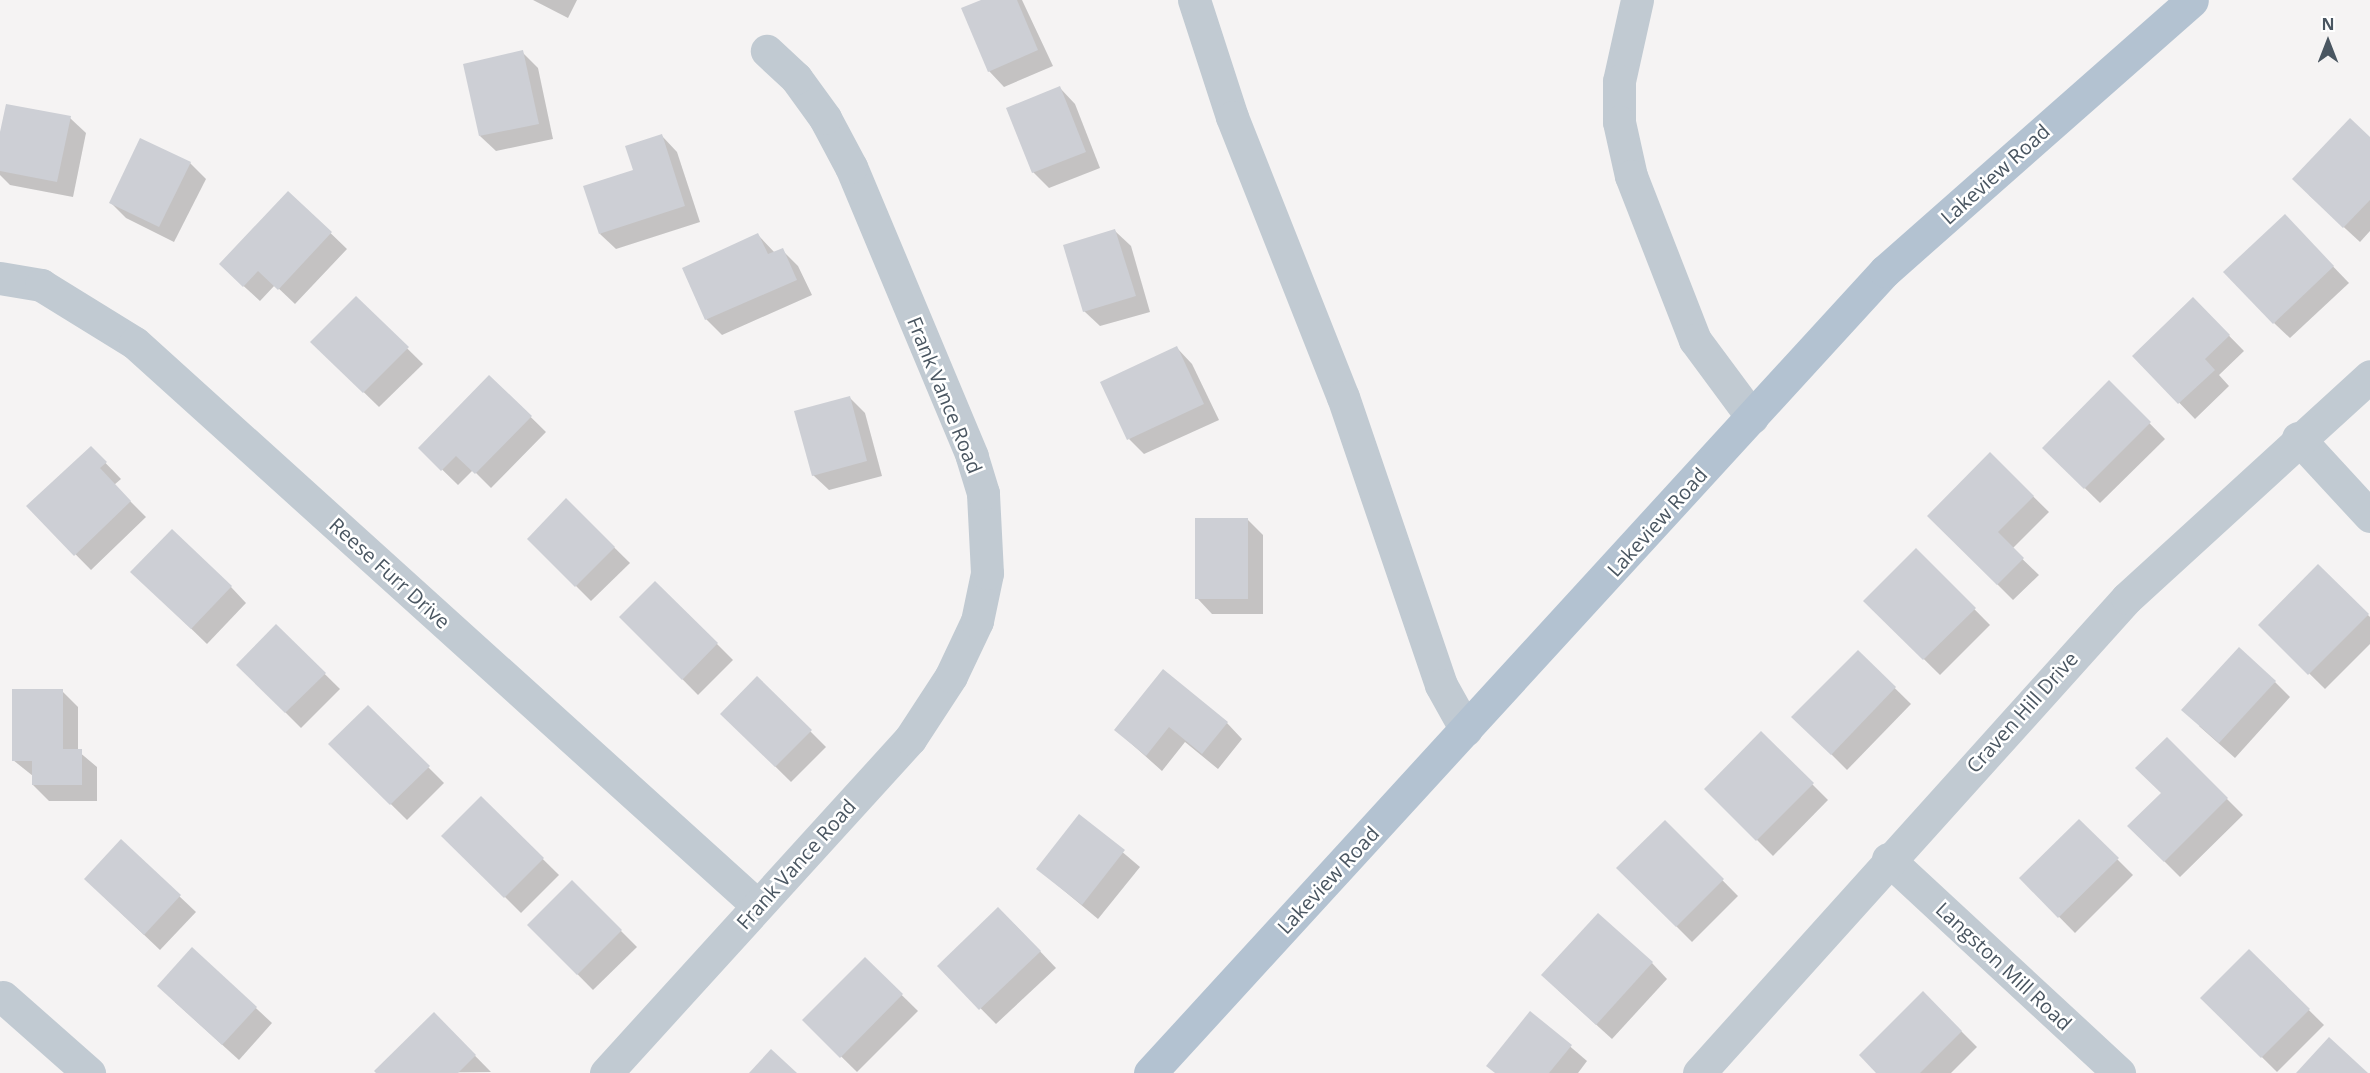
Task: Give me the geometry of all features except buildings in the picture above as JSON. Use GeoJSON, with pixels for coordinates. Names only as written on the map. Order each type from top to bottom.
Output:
{"type":"FeatureCollection","features":[{"type":"Feature","properties":{"kind":"main road","name":"Lakeview Road"},"geometry":{"type":"LineString","coordinates":[[1150,1073],[1467,730],[1885,271],[2192,0]]}},
{"type":"Feature","properties":{"kind":"street"},"geometry":{"type":"LineString","coordinates":[[1194,0],[1232,117],[1342,397],[1441,685],[1467,730]]}},
{"type":"Feature","properties":{"kind":"street"},"geometry":{"type":"LineString","coordinates":[[1637,0],[1619,81],[1619,122],[1631,176],[1695,340],[1752,417]]}},
{"type":"Feature","properties":{"kind":"street","name":"Frank Vance Road"},"geometry":{"type":"LineString","coordinates":[[606,1073],[910,739],[956,667],[977,621],[987,573],[983,493],[972,456],[851,167],[825,118],[796,78],[767,51]]}},
{"type":"Feature","properties":{"kind":"street","name":"Reese Furr Drive"},"geometry":{"type":"LineString","coordinates":[[0,278],[41,285],[135,343],[757,905]]}},
{"type":"Feature","properties":{"kind":"street","name":"Craven Hill Drive"},"geometry":{"type":"LineString","coordinates":[[1699,1073],[1888,859],[2127,598],[2298,438],[2370,376]]}},
{"type":"Feature","properties":{"kind":"street"},"geometry":{"type":"LineString","coordinates":[[2298,438],[2370,516]]}},
{"type":"Feature","properties":{"kind":"street","name":"Langston Mill Road"},"geometry":{"type":"LineString","coordinates":[[1888,859],[2119,1073]]}},
{"type":"Feature","properties":{"kind":"street"},"geometry":{"type":"LineString","coordinates":[[3,997],[89,1073]]}}]}
